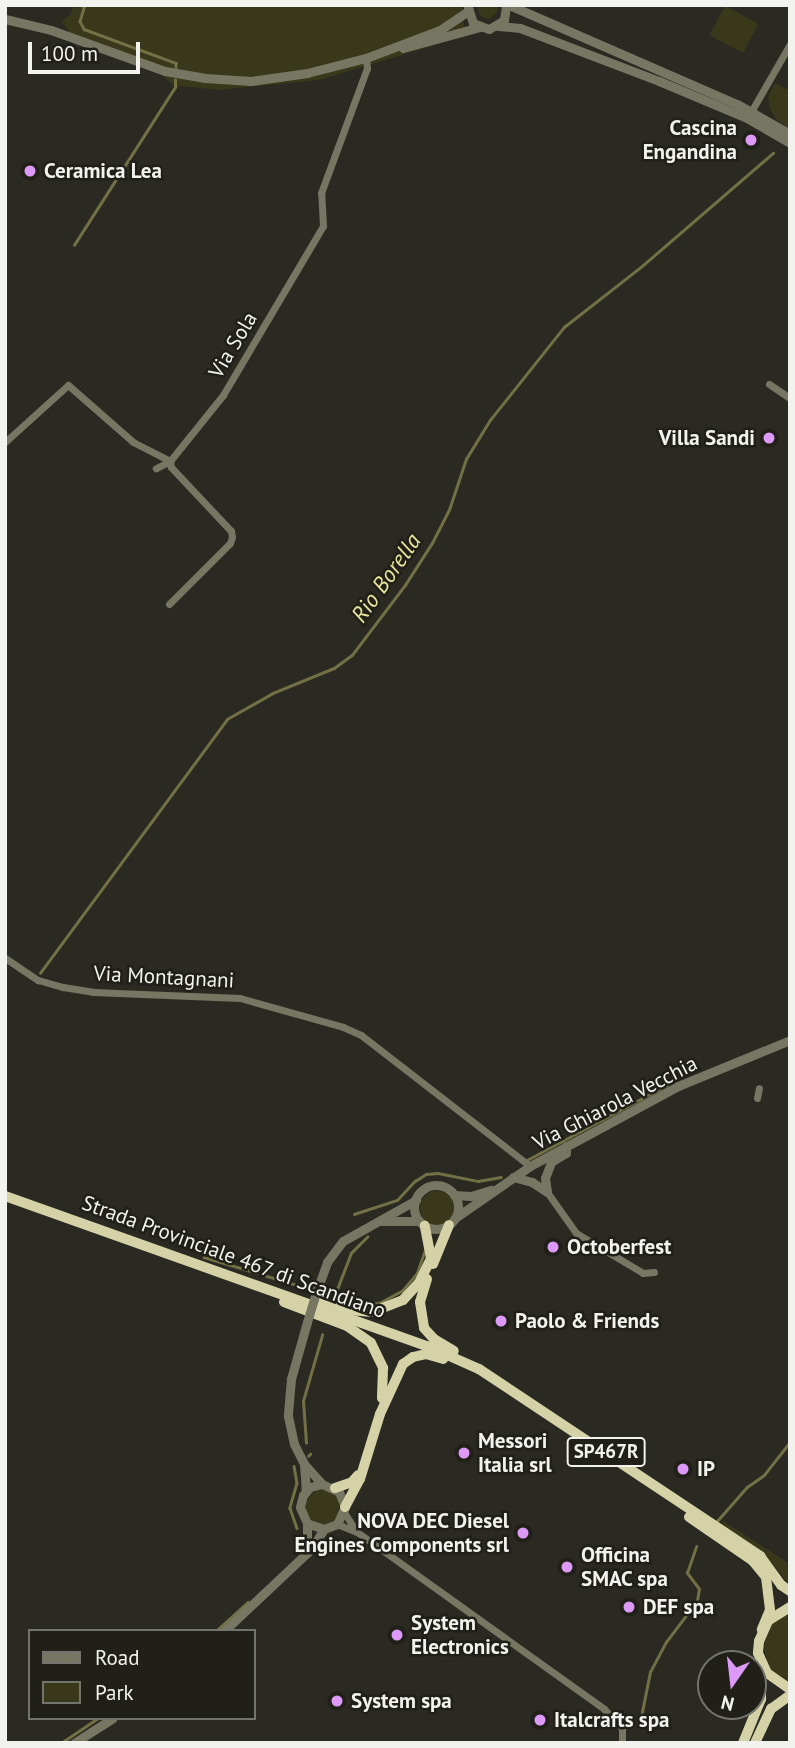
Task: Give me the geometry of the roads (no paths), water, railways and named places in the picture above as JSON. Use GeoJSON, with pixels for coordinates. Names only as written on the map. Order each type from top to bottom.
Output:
{"type":"FeatureCollection","features":[{"type":"Feature","properties":{"kind":"highway","name":"Strada Provinciale 467 di Scandiano"},"geometry":{"type":"LineString","coordinates":[[5,1196],[449,1355],[524,1400],[756,1559]]}},
{"type":"Feature","properties":{"kind":"highway"},"geometry":{"type":"LineString","coordinates":[[452,1222],[423,1288],[420,1302],[424,1328],[434,1339],[519,1390],[524,1400]]}},
{"type":"Feature","properties":{"kind":"highway"},"geometry":{"type":"LineString","coordinates":[[230,1276],[349,1310],[373,1312],[403,1300],[425,1273],[431,1247],[422,1224]]}},
{"type":"Feature","properties":{"kind":"highway"},"geometry":{"type":"LineString","coordinates":[[230,1276],[295,1307],[347,1326],[371,1343],[383,1368],[385,1384],[380,1415]]}},
{"type":"Feature","properties":{"kind":"highway"},"geometry":{"type":"LineString","coordinates":[[345,1510],[380,1415],[403,1364],[413,1357],[426,1354],[463,1368],[524,1400]]}},
{"type":"Feature","properties":{"kind":"highway"},"geometry":{"type":"LineString","coordinates":[[335,1488],[352,1482],[362,1469]]}},
{"type":"Feature","properties":{"kind":"highway","name":"SP467R"},"geometry":{"type":"LineString","coordinates":[[756,1559],[790,1591]]}},
{"type":"Feature","properties":{"kind":"highway","name":"SP467R"},"geometry":{"type":"LineString","coordinates":[[756,1559],[766,1577],[771,1595],[770,1610],[762,1629]]}},
{"type":"Feature","properties":{"kind":"highway"},"geometry":{"type":"LineString","coordinates":[[760,1650],[762,1629],[775,1614],[790,1607]]}},
{"type":"Feature","properties":{"kind":"highway"},"geometry":{"type":"LineString","coordinates":[[767,1671],[772,1679],[790,1689]]}},
{"type":"Feature","properties":{"kind":"highway"},"geometry":{"type":"LineString","coordinates":[[754,1743],[771,1709],[790,1695]]}},
{"type":"Feature","properties":{"kind":"highway"},"geometry":{"type":"LineString","coordinates":[[743,1743],[752,1720]]}},
{"type":"Feature","properties":{"kind":"street"},"geometry":{"type":"LineString","coordinates":[[498,26],[506,16],[508,5],[790,134]]}},
{"type":"Feature","properties":{"kind":"street"},"geometry":{"type":"LineString","coordinates":[[5,19],[51,30],[165,71],[205,78],[271,79],[366,58],[440,30],[468,8],[473,23],[480,27]]}},
{"type":"Feature","properties":{"kind":"street"},"geometry":{"type":"LineString","coordinates":[[390,50],[480,27],[520,28],[750,114],[790,144]]}},
{"type":"Feature","properties":{"kind":"street"},"geometry":{"type":"LineString","coordinates":[[750,114],[790,44]]}},
{"type":"Feature","properties":{"kind":"street","name":"Via Sola"},"geometry":{"type":"LineString","coordinates":[[170,461],[197,432],[223,396],[323,226],[321,192],[366,68],[366,58]]}},
{"type":"Feature","properties":{"kind":"street"},"geometry":{"type":"LineString","coordinates":[[769,384],[790,398]]}},
{"type":"Feature","properties":{"kind":"street"},"geometry":{"type":"LineString","coordinates":[[5,442],[68,385],[133,442],[170,461]]}},
{"type":"Feature","properties":{"kind":"street"},"geometry":{"type":"LineString","coordinates":[[156,468],[163,462],[170,461]]}},
{"type":"Feature","properties":{"kind":"street"},"geometry":{"type":"LineString","coordinates":[[169,604],[230,543],[232,537],[231,531],[171,467],[170,461]]}},
{"type":"Feature","properties":{"kind":"street","name":"Via Montagnani"},"geometry":{"type":"LineString","coordinates":[[5,958],[38,980],[64,987],[93,992],[240,998],[343,1027],[362,1035],[530,1166]]}},
{"type":"Feature","properties":{"kind":"street","name":"Via Ghiarola Vecchia"},"geometry":{"type":"LineString","coordinates":[[377,1222],[422,1224],[438,1229],[452,1222],[513,1177],[566,1146],[678,1086],[790,1040]]}},
{"type":"Feature","properties":{"kind":"street"},"geometry":{"type":"LineString","coordinates":[[757,1098],[759,1088]]}},
{"type":"Feature","properties":{"kind":"street"},"geometry":{"type":"LineString","coordinates":[[547,1192],[545,1178],[551,1162],[566,1153],[566,1146]]}},
{"type":"Feature","properties":{"kind":"street"},"geometry":{"type":"LineString","coordinates":[[530,1166],[545,1178]]}},
{"type":"Feature","properties":{"kind":"street"},"geometry":{"type":"LineString","coordinates":[[530,1166],[532,1182]]}},
{"type":"Feature","properties":{"kind":"street"},"geometry":{"type":"LineString","coordinates":[[513,1177],[532,1182],[547,1192],[576,1233],[643,1273],[654,1272]]}},
{"type":"Feature","properties":{"kind":"street","name":"Via Ghiarola Vecchia"},"geometry":{"type":"LineString","coordinates":[[335,1488],[323,1484],[304,1464],[295,1444],[288,1406],[291,1379],[327,1262],[343,1241],[416,1200],[423,1190],[433,1186],[445,1188],[454,1195],[471,1196],[499,1187]]}},
{"type":"Feature","properties":{"kind":"street"},"geometry":{"type":"LineString","coordinates":[[452,1222],[458,1206],[454,1195]]}},
{"type":"Feature","properties":{"kind":"street"},"geometry":{"type":"LineString","coordinates":[[416,1200],[415,1213],[422,1224]]}},
{"type":"Feature","properties":{"kind":"street","name":"Via Ghiarola Vecchia"},"geometry":{"type":"LineString","coordinates":[[304,1464],[306,1492],[300,1507],[307,1523],[307,1553]]}},
{"type":"Feature","properties":{"kind":"street"},"geometry":{"type":"LineString","coordinates":[[306,1492],[323,1484]]}},
{"type":"Feature","properties":{"kind":"street"},"geometry":{"type":"LineString","coordinates":[[335,1488],[342,1496],[345,1510],[357,1532]]}},
{"type":"Feature","properties":{"kind":"street"},"geometry":{"type":"LineString","coordinates":[[226,1629],[307,1553],[324,1529],[337,1524],[345,1510]]}},
{"type":"Feature","properties":{"kind":"street"},"geometry":{"type":"LineString","coordinates":[[307,1523],[324,1529]]}},
{"type":"Feature","properties":{"kind":"street"},"geometry":{"type":"LineString","coordinates":[[337,1524],[357,1532],[617,1719],[622,1728],[622,1743]]}},
{"type":"Feature","properties":{"kind":"street"},"geometry":{"type":"LineString","coordinates":[[74,1743],[110,1720]]}},
{"type":"Feature","properties":{"kind":"waterway"},"geometry":{"type":"LineString","coordinates":[[85,5],[80,21],[84,29],[176,63],[176,67]]}},
{"type":"Feature","properties":{"kind":"waterway"},"geometry":{"type":"LineString","coordinates":[[74,245],[175,87],[175,80]]}},
{"type":"Feature","properties":{"kind":"waterway","name":"Rio Borella"},"geometry":{"type":"LineString","coordinates":[[40,973],[227,719],[273,693],[334,668],[352,655],[405,585],[432,543],[449,510],[466,459],[490,420],[564,327],[642,266],[773,153]]}},
{"type":"Feature","properties":{"kind":"waterway"},"geometry":{"type":"LineString","coordinates":[[527,1160],[667,1085]]}},
{"type":"Feature","properties":{"kind":"waterway"},"geometry":{"type":"LineString","coordinates":[[354,1214],[397,1200],[415,1181],[426,1174],[438,1173],[478,1181],[501,1177]]}},
{"type":"Feature","properties":{"kind":"waterway"},"geometry":{"type":"LineString","coordinates":[[334,1297],[351,1253],[367,1237]]}},
{"type":"Feature","properties":{"kind":"waterway"},"geometry":{"type":"LineString","coordinates":[[204,1257],[363,1305],[379,1303],[402,1291],[417,1273],[425,1250]]}},
{"type":"Feature","properties":{"kind":"waterway"},"geometry":{"type":"LineString","coordinates":[[306,1443],[303,1401],[322,1335]]}},
{"type":"Feature","properties":{"kind":"waterway"},"geometry":{"type":"LineString","coordinates":[[717,1521],[747,1487],[764,1475],[790,1442]]}},
{"type":"Feature","properties":{"kind":"waterway"},"geometry":{"type":"LineString","coordinates":[[294,1466],[297,1483],[290,1508],[297,1528]]}},
{"type":"Feature","properties":{"kind":"waterway"},"geometry":{"type":"LineString","coordinates":[[639,1727],[650,1672],[666,1642],[697,1601],[699,1589],[687,1573],[696,1547]]}},
{"type":"Feature","properties":{"kind":"waterway"},"geometry":{"type":"LineString","coordinates":[[218,1629],[248,1602]]}},
{"type":"Feature","properties":{"kind":"waterway"},"geometry":{"type":"LineString","coordinates":[[61,1743],[95,1720]]}},
{"type":"Feature","properties":{"kind":"place","name":"Cascina Engandina"},"geometry":{"type":"Point","coordinates":[751,140]}},
{"type":"Feature","properties":{"kind":"place","name":"Ceramica Lea"},"geometry":{"type":"Point","coordinates":[30,171]}},
{"type":"Feature","properties":{"kind":"place","name":"Villa Sandi"},"geometry":{"type":"Point","coordinates":[769,438]}},
{"type":"Feature","properties":{"kind":"place","name":"Octoberfest"},"geometry":{"type":"Point","coordinates":[553,1247]}},
{"type":"Feature","properties":{"kind":"place","name":"Paolo & Friends"},"geometry":{"type":"Point","coordinates":[501,1321]}},
{"type":"Feature","properties":{"kind":"place","name":"Messori Italia srl"},"geometry":{"type":"Point","coordinates":[464,1453]}},
{"type":"Feature","properties":{"kind":"place","name":"IP"},"geometry":{"type":"Point","coordinates":[683,1469]}},
{"type":"Feature","properties":{"kind":"place","name":"NOVA DEC Diesel Engines Components srl"},"geometry":{"type":"Point","coordinates":[523,1533]}},
{"type":"Feature","properties":{"kind":"place","name":"Officina SMAC spa"},"geometry":{"type":"Point","coordinates":[567,1567]}},
{"type":"Feature","properties":{"kind":"place","name":"DEF spa"},"geometry":{"type":"Point","coordinates":[629,1607]}},
{"type":"Feature","properties":{"kind":"place","name":"System Electronics"},"geometry":{"type":"Point","coordinates":[397,1635]}},
{"type":"Feature","properties":{"kind":"place","name":"System spa"},"geometry":{"type":"Point","coordinates":[337,1701]}},
{"type":"Feature","properties":{"kind":"place","name":"Italcrafts spa"},"geometry":{"type":"Point","coordinates":[540,1720]}}]}
